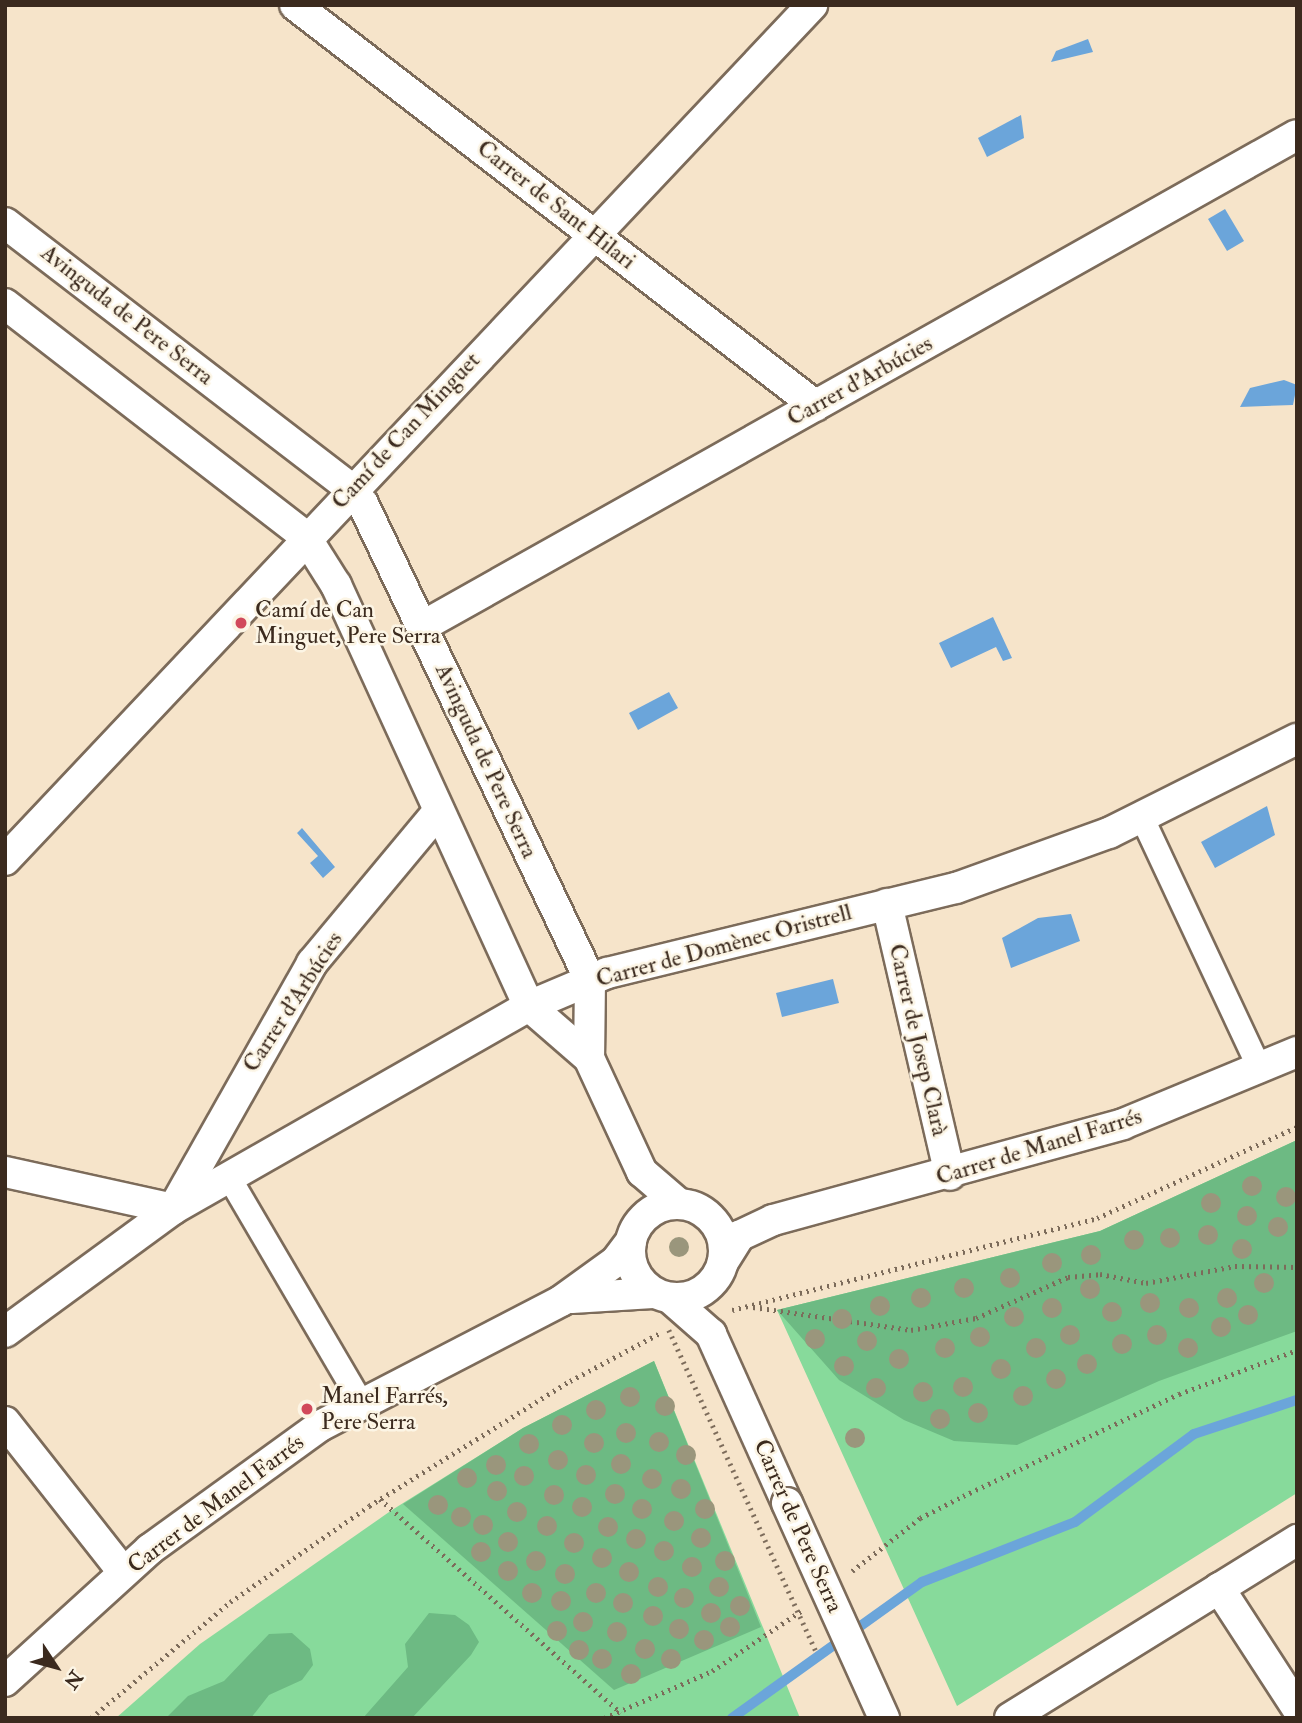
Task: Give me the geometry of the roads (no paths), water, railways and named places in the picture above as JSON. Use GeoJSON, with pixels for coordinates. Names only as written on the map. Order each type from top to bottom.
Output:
{"type":"FeatureCollection","features":[{"type":"Feature","properties":{"kind":"street","name":"Carrer de Sant Hilari"},"geometry":{"type":"LineString","coordinates":[[295,5],[816,406]]}},
{"type":"Feature","properties":{"kind":"street","name":"Camí de Can Minguet"},"geometry":{"type":"LineString","coordinates":[[5,860],[305,536],[591,233],[812,5]]}},
{"type":"Feature","properties":{"kind":"street","name":"Carrer d'Arbúcies"},"geometry":{"type":"LineString","coordinates":[[423,626],[1297,135]]}},
{"type":"Feature","properties":{"kind":"street","name":"Avinguda de Pere Serra"},"geometry":{"type":"LineString","coordinates":[[5,223],[352,489],[423,626],[590,980],[589,1058]]}},
{"type":"Feature","properties":{"kind":"street","name":"Avinguda de Pere Serra"},"geometry":{"type":"LineString","coordinates":[[5,304],[305,536],[336,585],[529,1006],[589,1058],[642,1172],[685,1204]]}},
{"type":"Feature","properties":{"kind":"street","name":"Carrer de Domènec Oristrell"},"geometry":{"type":"LineString","coordinates":[[5,1332],[173,1209],[231,1181],[529,1006],[590,980],[956,888],[1142,818],[1297,739]]}},
{"type":"Feature","properties":{"kind":"street","name":"Carrer d'Arbúcies"},"geometry":{"type":"LineString","coordinates":[[173,1209],[312,963],[438,812]]}},
{"type":"Feature","properties":{"kind":"street"},"geometry":{"type":"LineString","coordinates":[[1142,818],[1260,1070]]}},
{"type":"Feature","properties":{"kind":"street","name":"Carrer de Josep Clarà"},"geometry":{"type":"LineString","coordinates":[[887,904],[950,1175]]}},
{"type":"Feature","properties":{"kind":"street","name":"Carrer de Manel Farrés"},"geometry":{"type":"LineString","coordinates":[[721,1267],[739,1236],[773,1220],[950,1175],[1123,1124],[1260,1070],[1297,1052]]}},
{"type":"Feature","properties":{"kind":"street"},"geometry":{"type":"LineString","coordinates":[[5,1172],[173,1209]]}},
{"type":"Feature","properties":{"kind":"street"},"geometry":{"type":"LineString","coordinates":[[642,1172],[633,1234],[634,1272],[662,1295],[700,1292],[721,1267]]}},
{"type":"Feature","properties":{"kind":"street"},"geometry":{"type":"LineString","coordinates":[[231,1181],[361,1403]]}},
{"type":"Feature","properties":{"kind":"street"},"geometry":{"type":"LineString","coordinates":[[633,1234],[661,1206],[685,1204],[716,1223],[721,1267],[706,1323]]}},
{"type":"Feature","properties":{"kind":"street","name":"Carrer de Manel Farrés"},"geometry":{"type":"LineString","coordinates":[[685,1204],[773,1220]]}},
{"type":"Feature","properties":{"kind":"street","name":"Carrer de Manel Farrés"},"geometry":{"type":"LineString","coordinates":[[5,1681],[123,1572],[320,1426],[561,1301],[616,1261],[633,1234]]}},
{"type":"Feature","properties":{"kind":"street","name":"Carrer de Manel Farrés"},"geometry":{"type":"LineString","coordinates":[[561,1301],[602,1292],[662,1295]]}},
{"type":"Feature","properties":{"kind":"street","name":"Carrer de Pere Serra"},"geometry":{"type":"LineString","coordinates":[[662,1295],[706,1323],[884,1718]]}},
{"type":"Feature","properties":{"kind":"street"},"geometry":{"type":"LineString","coordinates":[[5,1422],[123,1572]]}},
{"type":"Feature","properties":{"kind":"street"},"geometry":{"type":"LineString","coordinates":[[1010,1718],[1297,1540]]}},
{"type":"Feature","properties":{"kind":"street"},"geometry":{"type":"LineString","coordinates":[[1219,1588],[1297,1708]]}},
{"type":"Feature","properties":{"kind":"water"},"geometry":{"type":"Polygon","coordinates":[[[1088,39],[1093,52],[1051,62],[1056,51],[1088,39]]]}},
{"type":"Feature","properties":{"kind":"water"},"geometry":{"type":"Polygon","coordinates":[[[1021,115],[1024,138],[987,157],[978,138],[1021,115]]]}},
{"type":"Feature","properties":{"kind":"water"},"geometry":{"type":"Polygon","coordinates":[[[1225,209],[1244,241],[1227,251],[1208,219],[1225,209]]]}},
{"type":"Feature","properties":{"kind":"water"},"geometry":{"type":"Polygon","coordinates":[[[1284,380],[1297,385],[1293,405],[1240,407],[1250,388],[1284,380]]]}},
{"type":"Feature","properties":{"kind":"water"},"geometry":{"type":"Polygon","coordinates":[[[993,617],[1012,658],[1003,661],[996,647],[951,668],[939,643],[993,617]]]}},
{"type":"Feature","properties":{"kind":"water"},"geometry":{"type":"Polygon","coordinates":[[[669,692],[678,708],[638,730],[629,713],[669,692]]]}},
{"type":"Feature","properties":{"kind":"water"},"geometry":{"type":"Polygon","coordinates":[[[1267,806],[1275,835],[1215,868],[1201,842],[1267,806]]]}},
{"type":"Feature","properties":{"kind":"water"},"geometry":{"type":"Polygon","coordinates":[[[302,828],[335,867],[323,878],[310,863],[318,856],[297,833],[302,828]]]}},
{"type":"Feature","properties":{"kind":"water"},"geometry":{"type":"Polygon","coordinates":[[[1071,914],[1080,941],[1011,968],[1002,938],[1038,918],[1071,914]]]}},
{"type":"Feature","properties":{"kind":"water"},"geometry":{"type":"Polygon","coordinates":[[[833,979],[839,1003],[782,1017],[776,993],[833,979]]]}},
{"type":"Feature","properties":{"kind":"waterway"},"geometry":{"type":"LineString","coordinates":[[732,1718],[922,1582],[1075,1522],[1194,1434],[1297,1400]]}},
{"type":"Feature","properties":{"kind":"place","name":"Camí de Can Minguet, Pere Serra"},"geometry":{"type":"Point","coordinates":[241,623]}},
{"type":"Feature","properties":{"kind":"place","name":"Manel Farrés, Pere Serra"},"geometry":{"type":"Point","coordinates":[307,1409]}}]}
